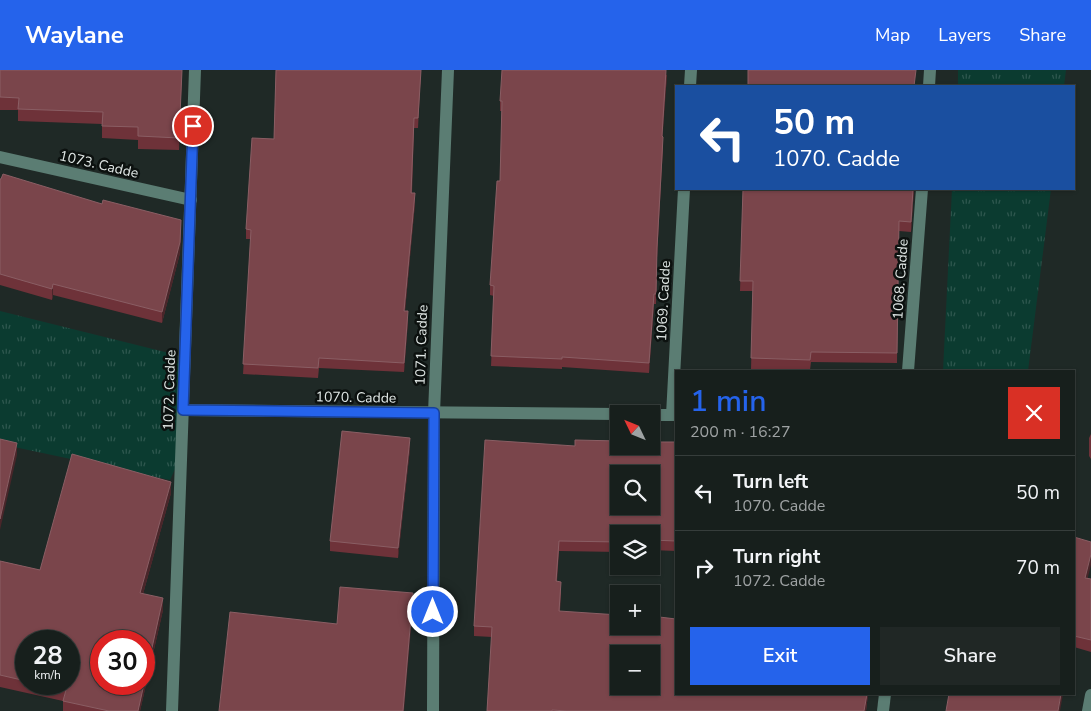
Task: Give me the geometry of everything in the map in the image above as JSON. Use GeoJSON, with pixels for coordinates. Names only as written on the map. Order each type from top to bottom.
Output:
{"type":"FeatureCollection","features":[{"type":"Feature","properties":{"kind":"street","name":"1072. Cadde"},"geometry":{"type":"LineString","coordinates":[[172,711],[196,70]]}},
{"type":"Feature","properties":{"kind":"street","name":"1071. Cadde"},"geometry":{"type":"LineString","coordinates":[[433,711],[434,413],[448,70]]}},
{"type":"Feature","properties":{"kind":"street"},"geometry":{"type":"LineString","coordinates":[[690,85],[691,70]]}},
{"type":"Feature","properties":{"kind":"street"},"geometry":{"type":"LineString","coordinates":[[929,85],[930,70]]}},
{"type":"Feature","properties":{"kind":"street","name":"1073. Cadde"},"geometry":{"type":"LineString","coordinates":[[0,157],[191,200]]}},
{"type":"Feature","properties":{"kind":"street","name":"1069. Cadde"},"geometry":{"type":"LineString","coordinates":[[676,370],[684,190]]}},
{"type":"Feature","properties":{"kind":"street","name":"1068. Cadde"},"geometry":{"type":"LineString","coordinates":[[908,370],[922,190]]}},
{"type":"Feature","properties":{"kind":"street","name":"1069. Cadde"},"geometry":{"type":"LineString","coordinates":[[674,415],[675,392]]}},
{"type":"Feature","properties":{"kind":"street","name":"1070. Cadde"},"geometry":{"type":"LineString","coordinates":[[183,410],[610,414]]}},
{"type":"Feature","properties":{"kind":"street"},"geometry":{"type":"LineString","coordinates":[[660,415],[674,415]]}},
{"type":"Feature","properties":{"kind":"street"},"geometry":{"type":"LineString","coordinates":[[883,711],[885,695]]}},
{"type":"Feature","properties":{"kind":"street"},"geometry":{"type":"LineString","coordinates":[[1088,711],[1091,695]]}},
{"type":"Feature","properties":{"kind":"green space"},"geometry":{"type":"Polygon","coordinates":[[[958,70],[1066,70],[1064,85],[958,85],[958,70]]]}},
{"type":"Feature","properties":{"kind":"green space"},"geometry":{"type":"Polygon","coordinates":[[[952,190],[1051,190],[1028,370],[943,370],[952,190]]]}},
{"type":"Feature","properties":{"kind":"green space"},"geometry":{"type":"Polygon","coordinates":[[[0,311],[177,355],[187,408],[185,447],[170,480],[0,444],[0,311]]]}},
{"type":"Feature","properties":{"kind":"building"},"geometry":{"type":"Polygon","coordinates":[[[0,70],[182,70],[179,138],[138,136],[138,127],[102,126],[103,112],[18,109],[19,98],[0,97],[0,70]]]}},
{"type":"Feature","properties":{"kind":"building"},"geometry":{"type":"Polygon","coordinates":[[[276,70],[421,70],[418,118],[414,118],[411,193],[415,193],[404,311],[408,311],[404,363],[319,358],[318,368],[243,364],[251,230],[246,229],[252,138],[274,139],[276,70]]]}},
{"type":"Feature","properties":{"kind":"building"},"geometry":{"type":"Polygon","coordinates":[[[502,70],[666,70],[656,294],[654,294],[649,363],[562,357],[562,359],[491,356],[494,286],[490,285],[497,181],[500,181],[502,70]]]}},
{"type":"Feature","properties":{"kind":"building"},"geometry":{"type":"Polygon","coordinates":[[[748,70],[916,70],[914,85],[748,85],[748,70]]]}},
{"type":"Feature","properties":{"kind":"building"},"geometry":{"type":"Polygon","coordinates":[[[3,174],[102,204],[103,200],[181,220],[180,242],[162,312],[53,284],[52,289],[0,274],[0,179],[3,174]]]}},
{"type":"Feature","properties":{"kind":"building"},"geometry":{"type":"Polygon","coordinates":[[[743,190],[913,190],[911,222],[899,221],[897,353],[811,352],[810,360],[751,358],[753,281],[740,281],[743,190]]]}},
{"type":"Feature","properties":{"kind":"building"},"geometry":{"type":"Polygon","coordinates":[[[342,431],[410,438],[398,548],[330,541],[342,431]]]}},
{"type":"Feature","properties":{"kind":"building"},"geometry":{"type":"Polygon","coordinates":[[[0,439],[17,443],[0,519],[0,439]]]}},
{"type":"Feature","properties":{"kind":"building"},"geometry":{"type":"Polygon","coordinates":[[[485,440],[575,446],[575,440],[610,441],[610,455],[660,455],[660,442],[675,442],[675,541],[660,540],[660,525],[610,525],[610,542],[559,541],[556,581],[561,582],[559,611],[610,614],[610,635],[660,635],[660,617],[675,619],[675,695],[867,695],[864,711],[487,711],[492,627],[474,626],[485,440]]]}},
{"type":"Feature","properties":{"kind":"building"},"geometry":{"type":"Polygon","coordinates":[[[72,454],[171,482],[140,593],[163,598],[155,634],[155,630],[90,630],[90,695],[142,695],[138,711],[109,711],[63,701],[65,695],[80,695],[80,630],[15,630],[15,678],[0,675],[0,561],[40,570],[72,454]]]}},
{"type":"Feature","properties":{"kind":"building"},"geometry":{"type":"Polygon","coordinates":[[[1075,537],[1091,542],[1091,554],[1085,578],[1091,579],[1091,640],[1075,636],[1075,537]]]}},
{"type":"Feature","properties":{"kind":"building"},"geometry":{"type":"Polygon","coordinates":[[[340,587],[413,593],[403,711],[219,711],[230,612],[337,624],[340,587]]]}},
{"type":"Feature","properties":{"kind":"building"},"geometry":{"type":"Polygon","coordinates":[[[949,695],[1061,695],[1058,711],[946,711],[949,695]]]}},
{"type":"Feature","properties":{"kind":"route"},"geometry":{"type":"LineString","coordinates":[[193,126],[183,410],[434,413],[433,612]]}}]}
